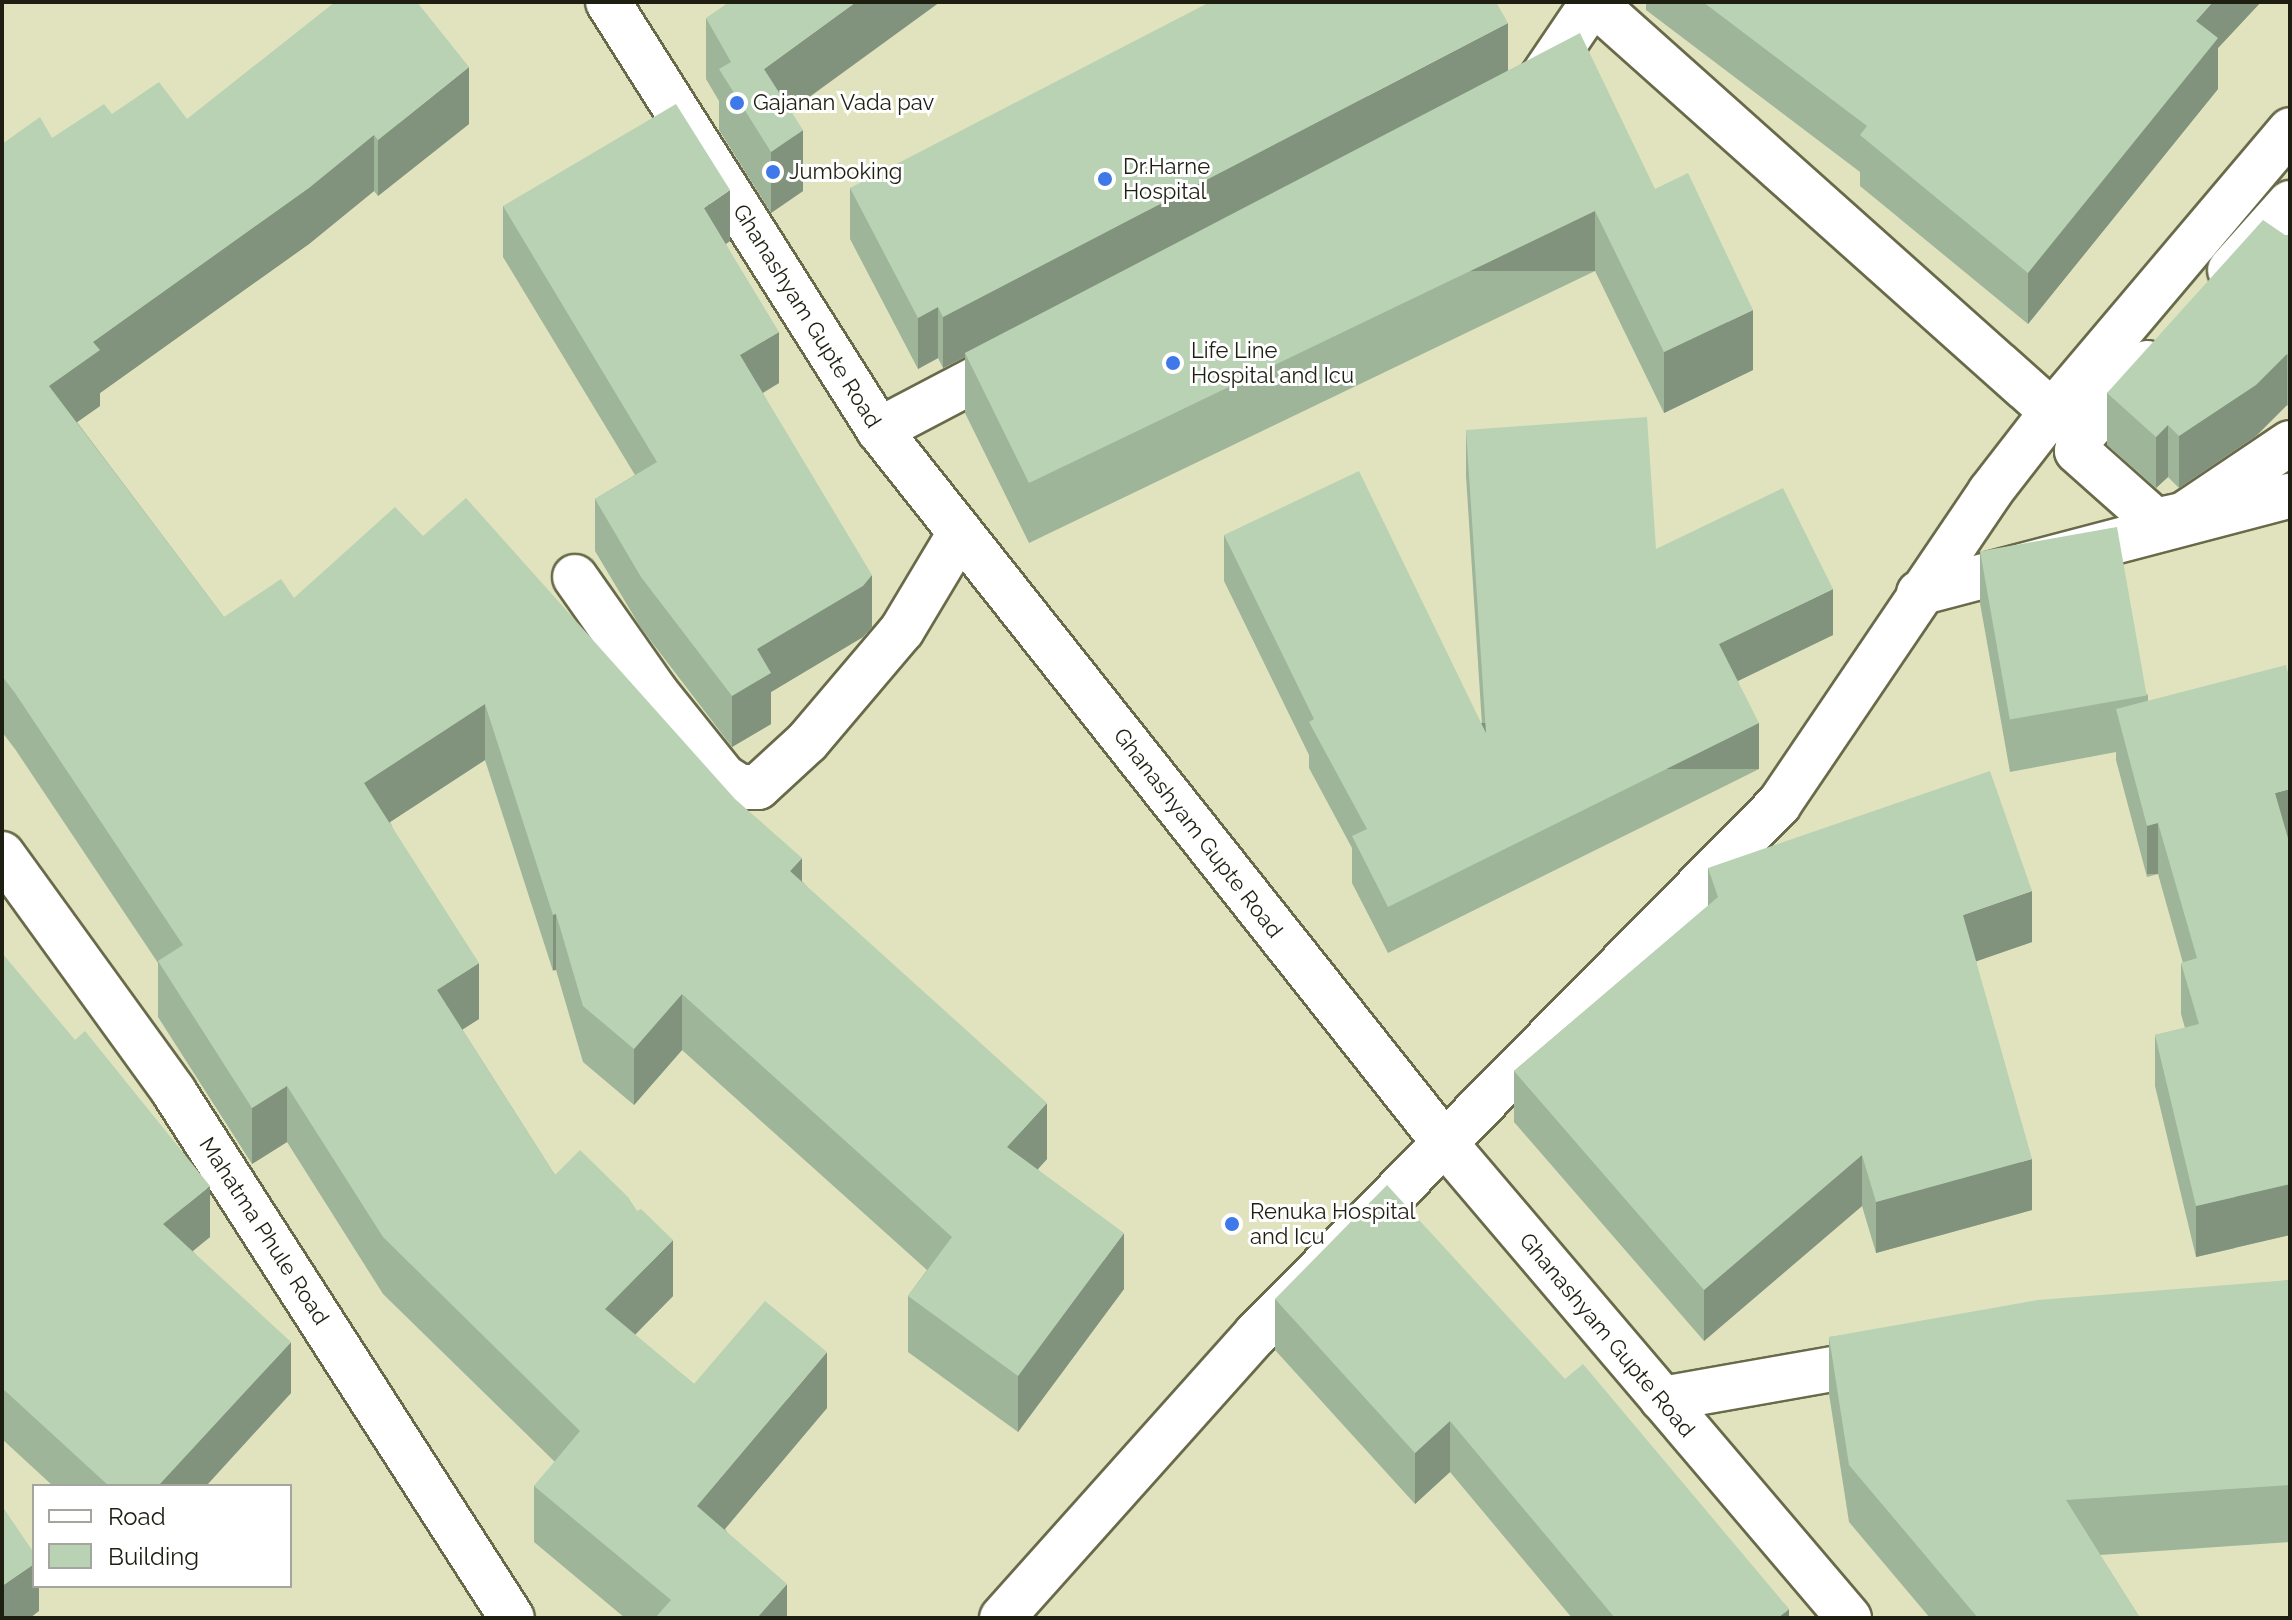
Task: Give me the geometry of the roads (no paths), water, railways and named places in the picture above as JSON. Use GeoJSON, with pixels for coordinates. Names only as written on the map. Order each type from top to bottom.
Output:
{"type":"FeatureCollection","features":[{"type":"Feature","properties":{"kind":"street","name":"Ghanashyam Gupte Road"},"geometry":{"type":"LineString","coordinates":[[608,2],[879,430],[1444,1142],[1849,1618]]}},
{"type":"Feature","properties":{"kind":"street"},"geometry":{"type":"LineString","coordinates":[[1495,109],[1537,87],[1593,2],[2052,412]]}},
{"type":"Feature","properties":{"kind":"street"},"geometry":{"type":"LineString","coordinates":[[1002,1618],[1256,1334],[1692,896],[1779,804],[1990,492],[2052,412],[2290,130]]}},
{"type":"Feature","properties":{"kind":"street"},"geometry":{"type":"LineString","coordinates":[[2200,303],[2276,249],[2290,203]]}},
{"type":"Feature","properties":{"kind":"street"},"geometry":{"type":"LineString","coordinates":[[2170,337],[2079,439],[2079,456],[2159,520],[2183,515],[2290,443]]}},
{"type":"Feature","properties":{"kind":"street"},"geometry":{"type":"LineString","coordinates":[[879,430],[1047,342]]}},
{"type":"Feature","properties":{"kind":"street"},"geometry":{"type":"LineString","coordinates":[[1919,593],[2290,496]]}},
{"type":"Feature","properties":{"kind":"street"},"geometry":{"type":"LineString","coordinates":[[575,577],[655,691],[724,777],[740,787],[758,787],[807,742],[902,630],[960,533]]}},
{"type":"Feature","properties":{"kind":"street","name":"Mahatma Phule Road"},"geometry":{"type":"LineString","coordinates":[[2,854],[174,1092],[512,1618]]}},
{"type":"Feature","properties":{"kind":"street"},"geometry":{"type":"LineString","coordinates":[[1662,1399],[1926,1352]]}},
{"type":"Feature","properties":{"kind":"place","name":"Gajanan Vada pav"},"geometry":{"type":"Point","coordinates":[737,103]}},
{"type":"Feature","properties":{"kind":"place","name":"Jumboking"},"geometry":{"type":"Point","coordinates":[773,172]}},
{"type":"Feature","properties":{"kind":"place","name":"Dr.Harne Hospital"},"geometry":{"type":"Point","coordinates":[1105,179]}},
{"type":"Feature","properties":{"kind":"place","name":"Life Line Hospital and Icu"},"geometry":{"type":"Point","coordinates":[1173,363]}},
{"type":"Feature","properties":{"kind":"place","name":"Renuka Hospital and Icu"},"geometry":{"type":"Point","coordinates":[1232,1224]}}]}
